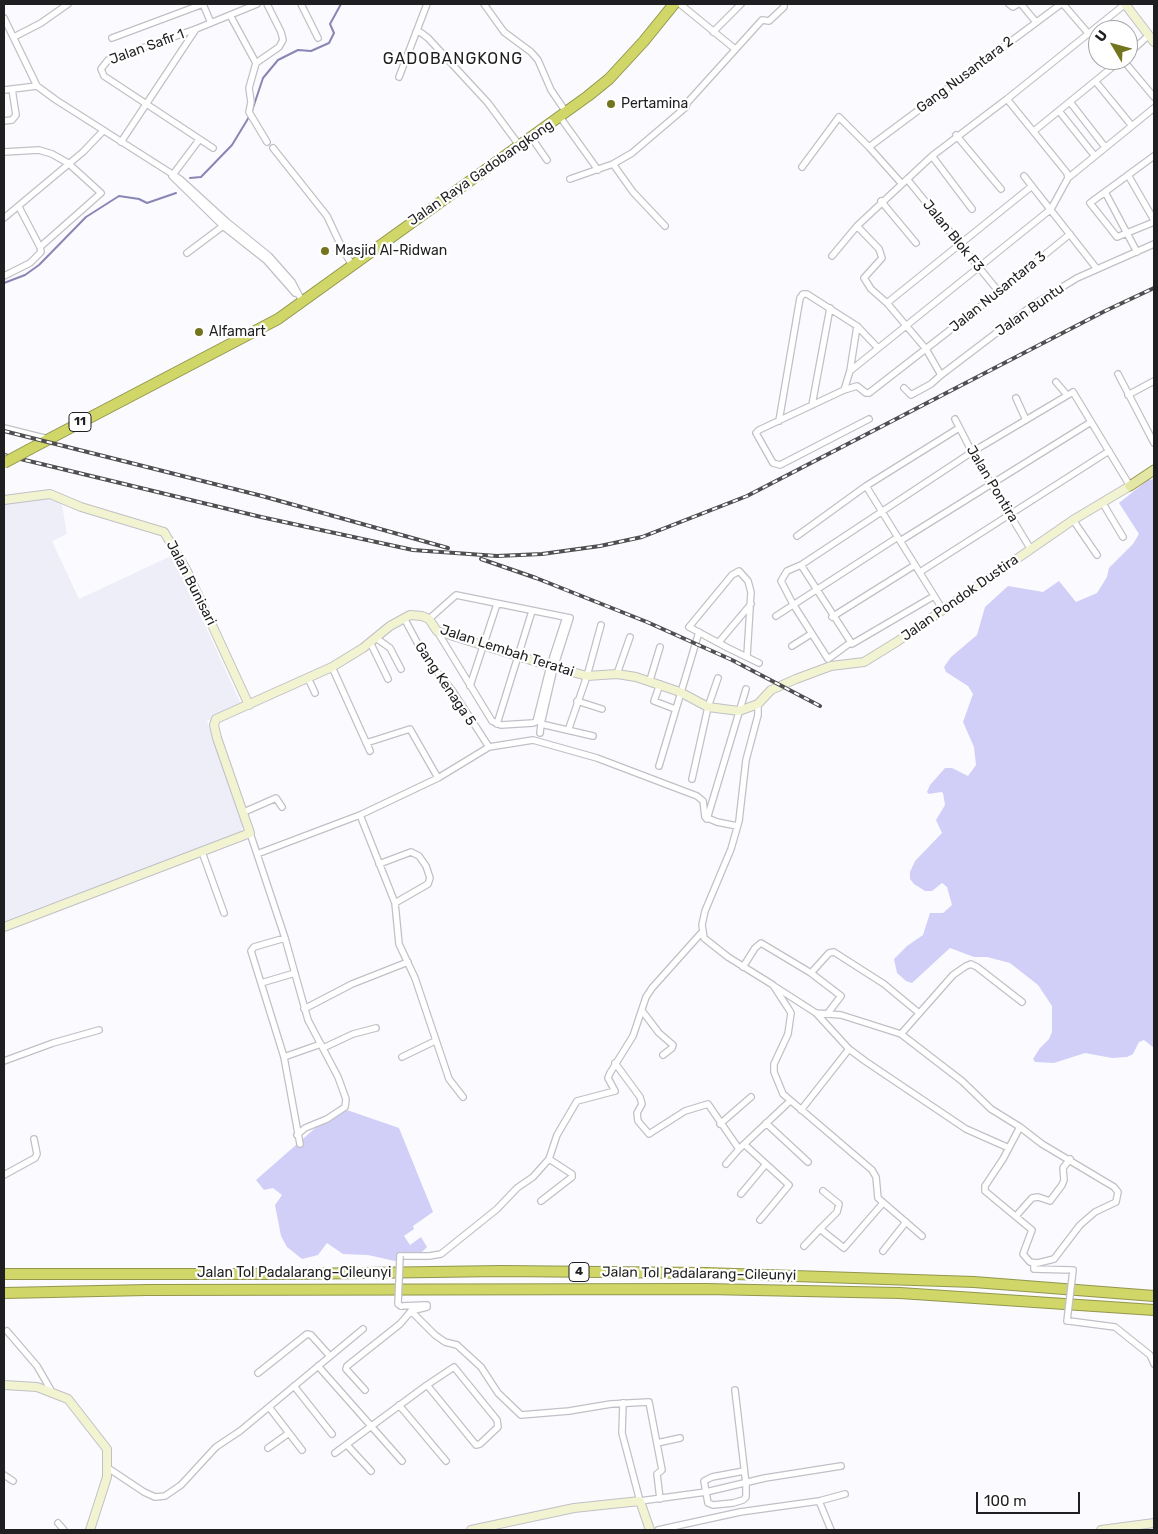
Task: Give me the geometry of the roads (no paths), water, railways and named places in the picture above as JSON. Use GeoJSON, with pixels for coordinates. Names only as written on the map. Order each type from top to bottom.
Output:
{"type":"FeatureCollection","features":[{"type":"Feature","properties":{"kind":"highway","name":"Jalan Raya Gadobangkong"},"geometry":{"type":"LineString","coordinates":[[635,48],[640,37],[667,4]]}},
{"type":"Feature","properties":{"kind":"highway","name":"Jalan Raya Gadobangkong"},"geometry":{"type":"LineString","coordinates":[[4,463],[278,319],[299,297],[352,264],[563,114],[609,79],[635,48],[644,41],[674,4]]}},
{"type":"Feature","properties":{"kind":"highway","name":"Jalan Tol Padalarang–Cileunyi"},"geometry":{"type":"LineString","coordinates":[[4,1274],[294,1274],[502,1271],[705,1273],[974,1282],[1154,1296]]}},
{"type":"Feature","properties":{"kind":"highway","name":"Jalan Tol Padalarang–Cileunyi"},"geometry":{"type":"LineString","coordinates":[[4,1293],[147,1290],[706,1289],[900,1293],[1154,1310]]}},
{"type":"Feature","properties":{"kind":"main road"},"geometry":{"type":"LineString","coordinates":[[1124,4],[1151,33],[1154,42]]}},
{"type":"Feature","properties":{"kind":"main road","name":"Jalan Pondok Dustira"},"geometry":{"type":"LineString","coordinates":[[758,704],[771,690],[796,678],[831,666],[864,662],[943,610],[1030,548],[1154,470]]}},
{"type":"Feature","properties":{"kind":"main road","name":"Jalan Bunisari"},"geometry":{"type":"LineString","coordinates":[[4,500],[46,494],[54,495],[72,504],[164,532],[187,571],[249,705]]}},
{"type":"Feature","properties":{"kind":"main road","name":"Jalan Lembah Teratai"},"geometry":{"type":"LineString","coordinates":[[404,618],[414,615],[429,619],[437,631],[587,676],[617,674],[650,680],[680,692],[708,707],[739,711],[758,704]]}},
{"type":"Feature","properties":{"kind":"main road"},"geometry":{"type":"LineString","coordinates":[[4,926],[202,852],[250,832],[214,724],[219,717],[332,667],[404,618]]}},
{"type":"Feature","properties":{"kind":"main road"},"geometry":{"type":"LineString","coordinates":[[4,1385],[37,1387],[68,1399],[97,1434],[106,1449],[108,1468],[105,1484],[90,1530]]}},
{"type":"Feature","properties":{"kind":"main road"},"geometry":{"type":"LineString","coordinates":[[471,1530],[574,1508],[640,1501],[650,1530]]}},
{"type":"Feature","properties":{"kind":"main road"},"geometry":{"type":"LineString","coordinates":[[1101,1530],[1154,1523]]}},
{"type":"Feature","properties":{"kind":"street"},"geometry":{"type":"LineString","coordinates":[[14,37],[41,23],[68,4]]}},
{"type":"Feature","properties":{"kind":"street"},"geometry":{"type":"LineString","coordinates":[[112,38],[203,4],[211,23]]}},
{"type":"Feature","properties":{"kind":"street"},"geometry":{"type":"LineString","coordinates":[[121,142],[196,29],[257,4]]}},
{"type":"Feature","properties":{"kind":"street"},"geometry":{"type":"LineString","coordinates":[[267,4],[281,32],[282,40],[279,47],[256,63],[249,88],[251,102],[249,112],[252,120],[267,142]]}},
{"type":"Feature","properties":{"kind":"street"},"geometry":{"type":"LineString","coordinates":[[301,4],[318,38]]}},
{"type":"Feature","properties":{"kind":"street"},"geometry":{"type":"LineString","coordinates":[[399,77],[427,4]]}},
{"type":"Feature","properties":{"kind":"street"},"geometry":{"type":"LineString","coordinates":[[484,4],[504,32],[531,52],[538,60],[563,114],[598,170]]}},
{"type":"Feature","properties":{"kind":"street"},"geometry":{"type":"LineString","coordinates":[[680,4],[735,49]]}},
{"type":"Feature","properties":{"kind":"street"},"geometry":{"type":"LineString","coordinates":[[713,32],[741,4]]}},
{"type":"Feature","properties":{"kind":"street"},"geometry":{"type":"LineString","coordinates":[[570,179],[613,164],[632,153],[686,107],[687,103],[762,20],[769,21],[784,7],[784,4]]}},
{"type":"Feature","properties":{"kind":"street"},"geometry":{"type":"LineString","coordinates":[[1009,4],[1013,6],[1019,4],[1036,22]]}},
{"type":"Feature","properties":{"kind":"street"},"geometry":{"type":"LineString","coordinates":[[832,256],[881,201],[956,135],[1007,99],[1088,33],[1062,4]]}},
{"type":"Feature","properties":{"kind":"street","name":"Gang Nusantara 2"},"geometry":{"type":"LineString","coordinates":[[869,147],[1062,4]]}},
{"type":"Feature","properties":{"kind":"street"},"geometry":{"type":"LineString","coordinates":[[1104,20],[1124,4]]}},
{"type":"Feature","properties":{"kind":"street"},"geometry":{"type":"LineString","coordinates":[[230,15],[256,63]]}},
{"type":"Feature","properties":{"kind":"street"},"geometry":{"type":"LineString","coordinates":[[4,18],[37,86],[172,176],[223,226],[266,260],[299,297]]}},
{"type":"Feature","properties":{"kind":"street","name":"Jalan Safir 1"},"geometry":{"type":"LineString","coordinates":[[146,105],[104,76],[101,69],[105,62],[196,29]]}},
{"type":"Feature","properties":{"kind":"street"},"geometry":{"type":"LineString","coordinates":[[416,32],[428,38],[488,103],[518,145]]}},
{"type":"Feature","properties":{"kind":"street"},"geometry":{"type":"LineString","coordinates":[[1138,45],[1151,33]]}},
{"type":"Feature","properties":{"kind":"street"},"geometry":{"type":"LineString","coordinates":[[1034,131],[1110,70]]}},
{"type":"Feature","properties":{"kind":"street"},"geometry":{"type":"LineString","coordinates":[[1131,70],[1154,97]]}},
{"type":"Feature","properties":{"kind":"street"},"geometry":{"type":"LineString","coordinates":[[1096,82],[1132,126]]}},
{"type":"Feature","properties":{"kind":"street"},"geometry":{"type":"LineString","coordinates":[[4,90],[37,86]]}},
{"type":"Feature","properties":{"kind":"street"},"geometry":{"type":"LineString","coordinates":[[4,121],[12,120],[16,115],[12,89]]}},
{"type":"Feature","properties":{"kind":"street"},"geometry":{"type":"LineString","coordinates":[[1007,99],[1034,131],[1068,178]]}},
{"type":"Feature","properties":{"kind":"street"},"geometry":{"type":"LineString","coordinates":[[1070,102],[1105,147]]}},
{"type":"Feature","properties":{"kind":"street"},"geometry":{"type":"LineString","coordinates":[[146,105],[213,148]]}},
{"type":"Feature","properties":{"kind":"street"},"geometry":{"type":"LineString","coordinates":[[850,370],[1051,209],[1068,178],[1154,108]]}},
{"type":"Feature","properties":{"kind":"street"},"geometry":{"type":"LineString","coordinates":[[1060,110],[1094,155]]}},
{"type":"Feature","properties":{"kind":"street"},"geometry":{"type":"LineString","coordinates":[[802,167],[839,117],[902,184]]}},
{"type":"Feature","properties":{"kind":"street"},"geometry":{"type":"LineString","coordinates":[[4,218],[19,207],[103,131]]}},
{"type":"Feature","properties":{"kind":"street"},"geometry":{"type":"LineString","coordinates":[[956,135],[1001,189]]}},
{"type":"Feature","properties":{"kind":"street"},"geometry":{"type":"LineString","coordinates":[[531,136],[547,160]]}},
{"type":"Feature","properties":{"kind":"street"},"geometry":{"type":"LineString","coordinates":[[172,176],[199,140]]}},
{"type":"Feature","properties":{"kind":"street"},"geometry":{"type":"LineString","coordinates":[[272,148],[327,216],[343,250],[352,264]]}},
{"type":"Feature","properties":{"kind":"street"},"geometry":{"type":"LineString","coordinates":[[4,152],[45,151],[68,163],[101,193],[40,247]]}},
{"type":"Feature","properties":{"kind":"street"},"geometry":{"type":"LineString","coordinates":[[932,156],[972,209]]}},
{"type":"Feature","properties":{"kind":"street"},"geometry":{"type":"LineString","coordinates":[[1128,175],[1154,221],[1128,234],[1117,237],[1091,204],[1105,192],[1128,175],[1154,156]]}},
{"type":"Feature","properties":{"kind":"street"},"geometry":{"type":"LineString","coordinates":[[613,164],[633,192],[665,226]]}},
{"type":"Feature","properties":{"kind":"street"},"geometry":{"type":"LineString","coordinates":[[172,176],[180,179],[226,222],[270,256],[292,282],[299,297]]}},
{"type":"Feature","properties":{"kind":"street"},"geometry":{"type":"LineString","coordinates":[[1024,176],[1097,269]]}},
{"type":"Feature","properties":{"kind":"street","name":"Jalan Blok F3"},"geometry":{"type":"LineString","coordinates":[[907,179],[998,292]]}},
{"type":"Feature","properties":{"kind":"street"},"geometry":{"type":"LineString","coordinates":[[887,303],[1032,186]]}},
{"type":"Feature","properties":{"kind":"street"},"geometry":{"type":"LineString","coordinates":[[1105,192],[1137,252]]}},
{"type":"Feature","properties":{"kind":"street"},"geometry":{"type":"LineString","coordinates":[[881,201],[916,243]]}},
{"type":"Feature","properties":{"kind":"street"},"geometry":{"type":"LineString","coordinates":[[4,276],[30,263],[41,252],[19,207]]}},
{"type":"Feature","properties":{"kind":"street"},"geometry":{"type":"LineString","coordinates":[[187,253],[223,226]]}},
{"type":"Feature","properties":{"kind":"street"},"geometry":{"type":"LineString","coordinates":[[857,226],[881,254],[881,261],[864,278],[871,289],[887,303],[926,349],[941,375]]}},
{"type":"Feature","properties":{"kind":"street","name":"Jalan Nusantara 3"},"geometry":{"type":"LineString","coordinates":[[844,390],[857,386],[866,393],[869,393],[1070,234]]}},
{"type":"Feature","properties":{"kind":"street","name":"Jalan Buntu"},"geometry":{"type":"LineString","coordinates":[[904,388],[911,395],[931,384],[1033,305],[1077,278],[1154,244]]}},
{"type":"Feature","properties":{"kind":"street"},"geometry":{"type":"LineString","coordinates":[[779,422],[800,298],[803,294],[807,294],[857,326],[877,347]]}},
{"type":"Feature","properties":{"kind":"street"},"geometry":{"type":"LineString","coordinates":[[812,405],[830,308]]}},
{"type":"Feature","properties":{"kind":"street"},"geometry":{"type":"LineString","coordinates":[[857,326],[850,370],[844,390],[756,433],[773,463],[780,465],[869,419]]}},
{"type":"Feature","properties":{"kind":"street"},"geometry":{"type":"LineString","coordinates":[[1118,374],[1154,443]]}},
{"type":"Feature","properties":{"kind":"street"},"geometry":{"type":"LineString","coordinates":[[1128,395],[1154,381]]}},
{"type":"Feature","properties":{"kind":"street"},"geometry":{"type":"LineString","coordinates":[[1056,382],[1067,395]]}},
{"type":"Feature","properties":{"kind":"street"},"geometry":{"type":"LineString","coordinates":[[934,596],[857,642],[850,643],[828,659],[811,634],[781,581],[787,571],[801,565],[972,452],[1073,392],[1076,394],[1130,486]]}},
{"type":"Feature","properties":{"kind":"street"},"geometry":{"type":"LineString","coordinates":[[1016,398],[1026,420]]}},
{"type":"Feature","properties":{"kind":"street","name":"Jalan Pontira"},"geometry":{"type":"LineString","coordinates":[[955,419],[972,452],[1030,548]]}},
{"type":"Feature","properties":{"kind":"street"},"geometry":{"type":"LineString","coordinates":[[776,616],[1091,422]]}},
{"type":"Feature","properties":{"kind":"street"},"geometry":{"type":"LineString","coordinates":[[4,428],[48,439]]}},
{"type":"Feature","properties":{"kind":"street"},"geometry":{"type":"LineString","coordinates":[[797,536],[866,486],[960,428]]}},
{"type":"Feature","properties":{"kind":"street"},"geometry":{"type":"LineString","coordinates":[[920,572],[1109,451]]}},
{"type":"Feature","properties":{"kind":"street"},"geometry":{"type":"LineString","coordinates":[[866,486],[943,610]]}},
{"type":"Feature","properties":{"kind":"street"},"geometry":{"type":"LineString","coordinates":[[1102,502],[1123,537]]}},
{"type":"Feature","properties":{"kind":"street"},"geometry":{"type":"LineString","coordinates":[[1073,520],[1096,555]]}},
{"type":"Feature","properties":{"kind":"street"},"geometry":{"type":"LineString","coordinates":[[801,565],[850,643]]}},
{"type":"Feature","properties":{"kind":"street"},"geometry":{"type":"LineString","coordinates":[[832,616],[915,565]]}},
{"type":"Feature","properties":{"kind":"street"},"geometry":{"type":"LineString","coordinates":[[747,656],[751,604],[748,581],[741,571],[736,572],[689,627],[759,663]]}},
{"type":"Feature","properties":{"kind":"street"},"geometry":{"type":"LineString","coordinates":[[429,619],[456,596],[570,618],[552,667],[536,722],[497,724],[492,721],[437,631]]}},
{"type":"Feature","properties":{"kind":"street"},"geometry":{"type":"LineString","coordinates":[[470,686],[497,604]]}},
{"type":"Feature","properties":{"kind":"street"},"geometry":{"type":"LineString","coordinates":[[719,642],[751,604]]}},
{"type":"Feature","properties":{"kind":"street"},"geometry":{"type":"LineString","coordinates":[[497,724],[532,611]]}},
{"type":"Feature","properties":{"kind":"street","name":"Gang Kenaga 5"},"geometry":{"type":"LineString","coordinates":[[404,618],[425,657],[452,690],[490,747]]}},
{"type":"Feature","properties":{"kind":"street"},"geometry":{"type":"LineString","coordinates":[[569,728],[587,676],[601,625]]}},
{"type":"Feature","properties":{"kind":"street"},"geometry":{"type":"LineString","coordinates":[[659,766],[699,632]]}},
{"type":"Feature","properties":{"kind":"street"},"geometry":{"type":"LineString","coordinates":[[792,646],[811,634]]}},
{"type":"Feature","properties":{"kind":"street"},"geometry":{"type":"LineString","coordinates":[[617,674],[630,637]]}},
{"type":"Feature","properties":{"kind":"street"},"geometry":{"type":"LineString","coordinates":[[373,640],[390,648],[401,668]]}},
{"type":"Feature","properties":{"kind":"street"},"geometry":{"type":"LineString","coordinates":[[373,640],[388,679]]}},
{"type":"Feature","properties":{"kind":"street"},"geometry":{"type":"LineString","coordinates":[[650,680],[660,647]]}},
{"type":"Feature","properties":{"kind":"street"},"geometry":{"type":"LineString","coordinates":[[332,667],[370,751]]}},
{"type":"Feature","properties":{"kind":"street"},"geometry":{"type":"LineString","coordinates":[[540,733],[552,667]]}},
{"type":"Feature","properties":{"kind":"street"},"geometry":{"type":"LineString","coordinates":[[308,678],[315,693]]}},
{"type":"Feature","properties":{"kind":"street"},"geometry":{"type":"LineString","coordinates":[[692,779],[708,707],[718,678]]}},
{"type":"Feature","properties":{"kind":"street"},"geometry":{"type":"LineString","coordinates":[[660,684],[654,702],[675,708]]}},
{"type":"Feature","properties":{"kind":"street"},"geometry":{"type":"LineString","coordinates":[[707,819],[746,689]]}},
{"type":"Feature","properties":{"kind":"street"},"geometry":{"type":"LineString","coordinates":[[578,701],[602,709]]}},
{"type":"Feature","properties":{"kind":"street"},"geometry":{"type":"LineString","coordinates":[[662,1055],[672,1048],[673,1045],[659,1032],[643,1012],[642,1006],[652,988],[702,931],[705,911],[731,849],[737,826],[746,760],[758,715],[758,704]]}},
{"type":"Feature","properties":{"kind":"street"},"geometry":{"type":"LineString","coordinates":[[541,724],[569,728],[593,736]]}},
{"type":"Feature","properties":{"kind":"street"},"geometry":{"type":"LineString","coordinates":[[366,743],[410,729],[426,753],[438,778]]}},
{"type":"Feature","properties":{"kind":"street"},"geometry":{"type":"LineString","coordinates":[[257,854],[360,815],[438,778],[490,747],[533,740],[597,758],[698,796],[703,801],[707,819]]}},
{"type":"Feature","properties":{"kind":"street"},"geometry":{"type":"LineString","coordinates":[[244,812],[276,798],[282,807]]}},
{"type":"Feature","properties":{"kind":"street"},"geometry":{"type":"LineString","coordinates":[[360,815],[395,903],[397,936],[435,1041],[449,1079],[463,1097]]}},
{"type":"Feature","properties":{"kind":"street"},"geometry":{"type":"LineString","coordinates":[[707,819],[737,826]]}},
{"type":"Feature","properties":{"kind":"street"},"geometry":{"type":"LineString","coordinates":[[250,832],[285,938],[304,1009],[338,1077],[346,1104],[336,1114],[309,1126],[297,1135]]}},
{"type":"Feature","properties":{"kind":"street"},"geometry":{"type":"LineString","coordinates":[[202,852],[224,914]]}},
{"type":"Feature","properties":{"kind":"street"},"geometry":{"type":"LineString","coordinates":[[379,864],[411,852],[420,856],[426,866],[430,878],[428,884],[395,903]]}},
{"type":"Feature","properties":{"kind":"street"},"geometry":{"type":"LineString","coordinates":[[702,931],[708,943],[816,1013],[848,1049],[966,1129],[1009,1148]]}},
{"type":"Feature","properties":{"kind":"street"},"geometry":{"type":"LineString","coordinates":[[285,938],[252,949],[284,1057],[300,1144]]}},
{"type":"Feature","properties":{"kind":"street"},"geometry":{"type":"LineString","coordinates":[[743,967],[755,948],[761,943],[811,973],[841,996],[828,1013]]}},
{"type":"Feature","properties":{"kind":"street"},"geometry":{"type":"LineString","coordinates":[[811,973],[829,953],[834,952],[884,984],[919,1012]]}},
{"type":"Feature","properties":{"kind":"street"},"geometry":{"type":"LineString","coordinates":[[304,1009],[352,984],[408,962]]}},
{"type":"Feature","properties":{"kind":"street"},"geometry":{"type":"LineString","coordinates":[[901,1034],[953,975],[971,964],[1022,1002]]}},
{"type":"Feature","properties":{"kind":"street"},"geometry":{"type":"LineString","coordinates":[[261,983],[295,973]]}},
{"type":"Feature","properties":{"kind":"street"},"geometry":{"type":"LineString","coordinates":[[773,985],[791,1013],[788,1034],[776,1059],[774,1072],[778,1087],[801,1110],[872,1170],[876,1177],[877,1198],[922,1236]]}},
{"type":"Feature","properties":{"kind":"street"},"geometry":{"type":"LineString","coordinates":[[365,1390],[346,1370],[347,1366],[400,1324],[411,1311],[428,1305],[401,1306],[398,1304],[400,1256],[441,1254],[497,1209],[516,1188],[533,1177],[549,1159],[557,1135],[573,1105],[581,1099],[615,1091],[608,1078],[615,1063],[633,1036],[643,1012]]}},
{"type":"Feature","properties":{"kind":"street"},"geometry":{"type":"LineString","coordinates":[[816,1013],[828,1013],[874,1024],[901,1034],[962,1080],[991,1109],[1020,1127],[1042,1144],[1114,1187],[1118,1192],[1116,1202],[1095,1212],[1080,1225],[1054,1258],[1034,1263],[1027,1260],[1023,1254],[1032,1230],[985,1192],[985,1185],[1020,1127]]}},
{"type":"Feature","properties":{"kind":"street"},"geometry":{"type":"LineString","coordinates":[[284,1057],[376,1028]]}},
{"type":"Feature","properties":{"kind":"street"},"geometry":{"type":"LineString","coordinates":[[4,1061],[53,1043],[99,1030]]}},
{"type":"Feature","properties":{"kind":"street"},"geometry":{"type":"LineString","coordinates":[[402,1057],[435,1041]]}},
{"type":"Feature","properties":{"kind":"street"},"geometry":{"type":"LineString","coordinates":[[801,1110],[848,1049]]}},
{"type":"Feature","properties":{"kind":"street"},"geometry":{"type":"LineString","coordinates":[[615,1063],[640,1097],[642,1104],[637,1113],[638,1121],[648,1134],[653,1133],[686,1110],[704,1104],[711,1106],[720,1124],[739,1149]]}},
{"type":"Feature","properties":{"kind":"street"},"geometry":{"type":"LineString","coordinates":[[720,1124],[751,1097]]}},
{"type":"Feature","properties":{"kind":"street"},"geometry":{"type":"LineString","coordinates":[[726,1164],[790,1100]]}},
{"type":"Feature","properties":{"kind":"street"},"geometry":{"type":"LineString","coordinates":[[766,1123],[808,1162]]}},
{"type":"Feature","properties":{"kind":"street"},"geometry":{"type":"LineString","coordinates":[[4,1175],[35,1158],[37,1154],[34,1139]]}},
{"type":"Feature","properties":{"kind":"street"},"geometry":{"type":"LineString","coordinates":[[744,1144],[789,1185],[760,1220]]}},
{"type":"Feature","properties":{"kind":"street"},"geometry":{"type":"LineString","coordinates":[[541,1201],[572,1177],[572,1174],[549,1159]]}},
{"type":"Feature","properties":{"kind":"street"},"geometry":{"type":"LineString","coordinates":[[1016,1216],[1032,1198],[1038,1197],[1050,1201],[1064,1180],[1063,1168],[1070,1159]]}},
{"type":"Feature","properties":{"kind":"street"},"geometry":{"type":"LineString","coordinates":[[741,1194],[766,1164]]}},
{"type":"Feature","properties":{"kind":"street"},"geometry":{"type":"LineString","coordinates":[[804,1246],[837,1212],[839,1204],[823,1191]]}},
{"type":"Feature","properties":{"kind":"street"},"geometry":{"type":"LineString","coordinates":[[820,1229],[834,1242],[846,1248],[883,1203]]}},
{"type":"Feature","properties":{"kind":"street"},"geometry":{"type":"LineString","coordinates":[[883,1251],[906,1222]]}},
{"type":"Feature","properties":{"kind":"street"},"geometry":{"type":"LineString","coordinates":[[1034,1263],[1034,1269],[1073,1270],[1067,1321],[1114,1327],[1150,1355],[1154,1364]]}},
{"type":"Feature","properties":{"kind":"street"},"geometry":{"type":"LineString","coordinates":[[411,1311],[435,1335],[445,1342],[457,1345],[481,1367],[498,1393],[521,1415],[623,1403],[650,1404],[662,1470],[657,1474],[660,1498]]}},
{"type":"Feature","properties":{"kind":"street"},"geometry":{"type":"LineString","coordinates":[[108,1468],[144,1492],[160,1498],[181,1485],[216,1447],[269,1407],[363,1328]]}},
{"type":"Feature","properties":{"kind":"street"},"geometry":{"type":"LineString","coordinates":[[7,1331],[37,1366],[52,1392]]}},
{"type":"Feature","properties":{"kind":"street"},"geometry":{"type":"LineString","coordinates":[[258,1373],[307,1334],[311,1335],[330,1355]]}},
{"type":"Feature","properties":{"kind":"street"},"geometry":{"type":"LineString","coordinates":[[318,1366],[402,1461]]}},
{"type":"Feature","properties":{"kind":"street"},"geometry":{"type":"LineString","coordinates":[[335,1453],[399,1405],[452,1367],[456,1367],[497,1420],[498,1427],[480,1444],[476,1445],[427,1385]]}},
{"type":"Feature","properties":{"kind":"street"},"geometry":{"type":"LineString","coordinates":[[294,1386],[332,1434]]}},
{"type":"Feature","properties":{"kind":"street"},"geometry":{"type":"LineString","coordinates":[[735,1390],[746,1484],[746,1497],[741,1501],[709,1504],[703,1483],[706,1479],[744,1471]]}},
{"type":"Feature","properties":{"kind":"street"},"geometry":{"type":"LineString","coordinates":[[623,1403],[622,1433],[640,1501],[706,1492],[765,1478],[841,1466]]}},
{"type":"Feature","properties":{"kind":"street"},"geometry":{"type":"LineString","coordinates":[[399,1405],[446,1462]]}},
{"type":"Feature","properties":{"kind":"street"},"geometry":{"type":"LineString","coordinates":[[269,1407],[302,1450]]}},
{"type":"Feature","properties":{"kind":"street"},"geometry":{"type":"LineString","coordinates":[[268,1448],[289,1433]]}},
{"type":"Feature","properties":{"kind":"street"},"geometry":{"type":"LineString","coordinates":[[657,1443],[680,1438]]}},
{"type":"Feature","properties":{"kind":"street"},"geometry":{"type":"LineString","coordinates":[[347,1444],[371,1471]]}},
{"type":"Feature","properties":{"kind":"street"},"geometry":{"type":"LineString","coordinates":[[4,1475],[13,1481]]}},
{"type":"Feature","properties":{"kind":"street"},"geometry":{"type":"LineString","coordinates":[[658,1530],[740,1512],[819,1501],[845,1494]]}},
{"type":"Feature","properties":{"kind":"street"},"geometry":{"type":"LineString","coordinates":[[819,1501],[831,1530]]}},
{"type":"Feature","properties":{"kind":"street"},"geometry":{"type":"LineString","coordinates":[[58,1523],[64,1530]]}},
{"type":"Feature","properties":{"kind":"waterway"},"geometry":{"type":"LineString","coordinates":[[252,111],[263,78],[278,60],[298,50],[311,51],[329,43],[334,33],[330,24],[341,4]]}},
{"type":"Feature","properties":{"kind":"waterway"},"geometry":{"type":"LineString","coordinates":[[190,178],[201,177],[232,145],[249,117]]}},
{"type":"Feature","properties":{"kind":"waterway"},"geometry":{"type":"LineString","coordinates":[[4,283],[25,275],[39,265],[86,217],[119,196],[139,199],[147,203],[176,193]]}},
{"type":"Feature","properties":{"kind":"railway"},"geometry":{"type":"LineString","coordinates":[[4,455],[261,517],[413,550],[497,556],[542,554],[600,546],[642,537],[747,496],[1105,311],[1154,288]]}},
{"type":"Feature","properties":{"kind":"railway"},"geometry":{"type":"LineString","coordinates":[[4,431],[262,496],[448,548]]}},
{"type":"Feature","properties":{"kind":"railway"},"geometry":{"type":"LineString","coordinates":[[481,559],[536,578],[647,622],[732,660],[820,706]]}},
{"type":"Feature","properties":{"kind":"place","name":"Pertamina"},"geometry":{"type":"Point","coordinates":[611,104]}},
{"type":"Feature","properties":{"kind":"place","name":"Masjid Al-Ridwan"},"geometry":{"type":"Point","coordinates":[325,251]}},
{"type":"Feature","properties":{"kind":"place","name":"Alfamart"},"geometry":{"type":"Point","coordinates":[199,332]}},
{"type":"Feature","properties":{"kind":"district","name":"GADOBANGKONG"},"geometry":{"type":"Point","coordinates":[453,59]}}]}
